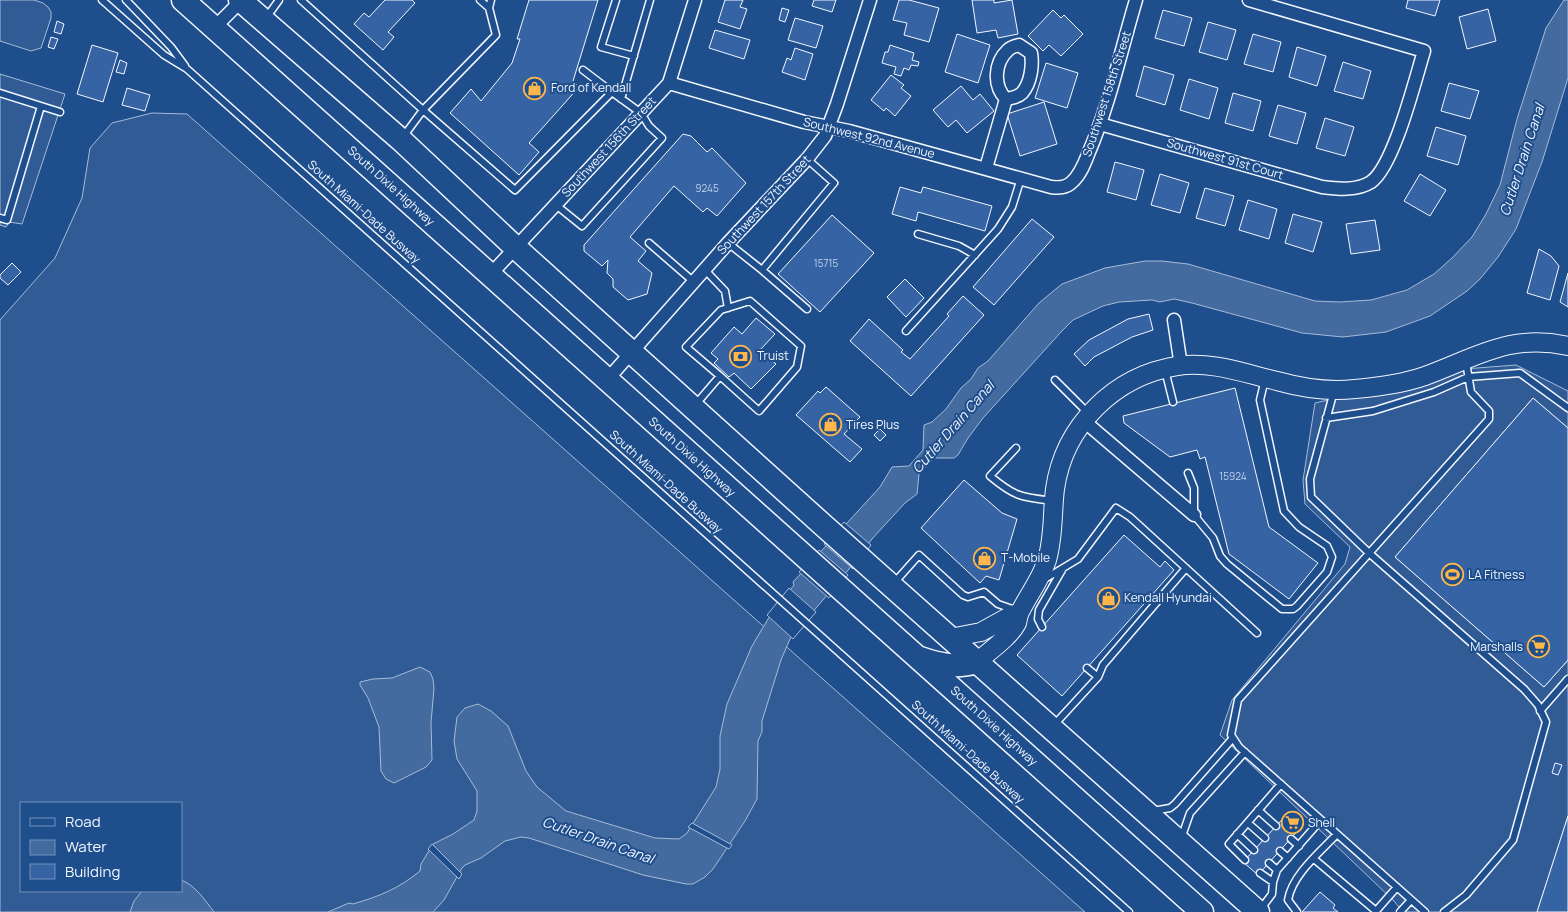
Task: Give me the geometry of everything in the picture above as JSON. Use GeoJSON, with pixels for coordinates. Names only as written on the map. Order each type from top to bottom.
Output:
{"type":"FeatureCollection","features":[{"type":"Feature","properties":{"kind":"highway","name":"South Dixie Highway"},"geometry":{"type":"LineString","coordinates":[[183,0],[1202,912]]}},
{"type":"Feature","properties":{"kind":"highway"},"geometry":{"type":"LineString","coordinates":[[241,0],[401,140],[516,248],[869,566],[1258,912]]}},
{"type":"Feature","properties":{"kind":"highway"},"geometry":{"type":"LineString","coordinates":[[917,657],[948,665],[964,666],[977,662]]}},
{"type":"Feature","properties":{"kind":"street"},"geometry":{"type":"LineString","coordinates":[[214,28],[241,0]]}},
{"type":"Feature","properties":{"kind":"street","name":"Southwest 156th Street"},"geometry":{"type":"LineString","coordinates":[[490,275],[669,84],[695,0]]}},
{"type":"Feature","properties":{"kind":"street","name":"Southwest 157th Street"},"geometry":{"type":"LineString","coordinates":[[607,380],[728,243],[807,159],[825,136],[870,0]]}},
{"type":"Feature","properties":{"kind":"street","name":"Southwest 158th Street"},"geometry":{"type":"LineString","coordinates":[[1070,184],[1079,175],[1100,124],[1136,0]]}},
{"type":"Feature","properties":{"kind":"street","name":"Southwest 91st Court"},"geometry":{"type":"LineString","coordinates":[[1100,124],[1315,185],[1337,189],[1352,188],[1372,181],[1387,162],[1395,144],[1424,51],[1249,0]]}},
{"type":"Feature","properties":{"kind":"street","name":"Southwest 92nd Avenue"},"geometry":{"type":"LineString","coordinates":[[669,84],[804,122],[829,126],[1058,188],[1070,184]]}},
{"type":"Feature","properties":{"kind":"street"},"geometry":{"type":"LineString","coordinates":[[986,168],[1006,99]]}},
{"type":"Feature","properties":{"kind":"street"},"geometry":{"type":"LineString","coordinates":[[1173,368],[1174,320]]}},
{"type":"Feature","properties":{"kind":"street"},"geometry":{"type":"LineString","coordinates":[[977,662],[1016,624],[1020,612],[1036,585],[1050,548],[1058,477],[1073,437],[1086,417],[1117,389],[1137,378],[1195,364],[1215,366],[1303,387],[1334,390],[1370,388],[1423,376],[1494,348],[1526,342],[1543,342],[1568,346]]}},
{"type":"Feature","properties":{"kind":"street"},"geometry":{"type":"LineString","coordinates":[[1086,417],[1194,515]]}},
{"type":"Feature","properties":{"kind":"street"},"geometry":{"type":"LineString","coordinates":[[950,638],[981,632],[1020,612]]}},
{"type":"Feature","properties":{"kind":"lane","name":"South Miami-Dade Busway"},"geometry":{"type":"LineString","coordinates":[[102,0],[164,55],[187,69],[1129,912]]}},
{"type":"Feature","properties":{"kind":"lane","name":"South Miami-Dade Busway"},"geometry":{"type":"LineString","coordinates":[[126,0],[171,47],[187,69]]}},
{"type":"Feature","properties":{"kind":"lane"},"geometry":{"type":"LineString","coordinates":[[263,21],[279,0]]}},
{"type":"Feature","properties":{"kind":"lane"},"geometry":{"type":"LineString","coordinates":[[301,0],[515,190],[612,92]]}},
{"type":"Feature","properties":{"kind":"lane"},"geometry":{"type":"LineString","coordinates":[[480,0],[489,8]]}},
{"type":"Feature","properties":{"kind":"lane"},"geometry":{"type":"LineString","coordinates":[[401,140],[424,110],[496,35],[489,8],[491,0]]}},
{"type":"Feature","properties":{"kind":"lane"},"geometry":{"type":"LineString","coordinates":[[616,0],[601,47],[634,56]]}},
{"type":"Feature","properties":{"kind":"lane"},"geometry":{"type":"LineString","coordinates":[[621,98],[650,0]]}},
{"type":"Feature","properties":{"kind":"lane"},"geometry":{"type":"LineString","coordinates":[[556,205],[582,226],[662,138],[649,126],[641,113],[583,70]]}},
{"type":"Feature","properties":{"kind":"lane"},"geometry":{"type":"LineString","coordinates":[[0,93],[60,112]]}},
{"type":"Feature","properties":{"kind":"lane"},"geometry":{"type":"LineString","coordinates":[[0,218],[6,220],[41,106]]}},
{"type":"Feature","properties":{"kind":"lane"},"geometry":{"type":"LineString","coordinates":[[762,270],[834,183],[807,159]]}},
{"type":"Feature","properties":{"kind":"lane"},"geometry":{"type":"LineString","coordinates":[[906,331],[998,229],[1012,207],[1021,178]]}},
{"type":"Feature","properties":{"kind":"lane"},"geometry":{"type":"LineString","coordinates":[[918,234],[959,246],[975,255]]}},
{"type":"Feature","properties":{"kind":"lane"},"geometry":{"type":"LineString","coordinates":[[649,243],[694,282]]}},
{"type":"Feature","properties":{"kind":"lane"},"geometry":{"type":"LineString","coordinates":[[728,243],[807,309]]}},
{"type":"Feature","properties":{"kind":"lane"},"geometry":{"type":"LineString","coordinates":[[705,270],[725,291],[728,308]]}},
{"type":"Feature","properties":{"kind":"lane"},"geometry":{"type":"LineString","coordinates":[[750,301],[801,346],[797,367],[759,411],[720,376],[686,347],[721,310],[750,301]]}},
{"type":"Feature","properties":{"kind":"lane"},"geometry":{"type":"LineString","coordinates":[[1425,912],[1245,752],[1231,735],[1238,700],[1489,419],[1488,411],[1471,392],[1465,358]]}},
{"type":"Feature","properties":{"kind":"lane"},"geometry":{"type":"LineString","coordinates":[[1173,368],[1173,402]]}},
{"type":"Feature","properties":{"kind":"lane"},"geometry":{"type":"LineString","coordinates":[[1326,418],[1373,411],[1434,392],[1468,377],[1520,373],[1567,409]]}},
{"type":"Feature","properties":{"kind":"lane"},"geometry":{"type":"LineString","coordinates":[[693,407],[720,376]]}},
{"type":"Feature","properties":{"kind":"lane"},"geometry":{"type":"LineString","coordinates":[[1188,473],[1194,488],[1194,515],[1213,538],[1220,556],[1282,609],[1293,609],[1297,606],[1326,572],[1332,557],[1330,550],[1322,542],[1286,516],[1282,506],[1260,400],[1265,378]]}},
{"type":"Feature","properties":{"kind":"lane"},"geometry":{"type":"LineString","coordinates":[[1055,380],[1086,417]]}},
{"type":"Feature","properties":{"kind":"lane"},"geometry":{"type":"LineString","coordinates":[[1334,390],[1310,479],[1311,497],[1369,553],[1524,689],[1540,710],[1546,722],[1513,840],[1466,895],[1444,912]]}},
{"type":"Feature","properties":{"kind":"lane"},"geometry":{"type":"LineString","coordinates":[[1016,448],[990,476],[1018,496],[1054,501]]}},
{"type":"Feature","properties":{"kind":"lane"},"geometry":{"type":"LineString","coordinates":[[1036,585],[1078,559],[1116,508],[1130,517],[1258,633]]}},
{"type":"Feature","properties":{"kind":"lane"},"geometry":{"type":"LineString","coordinates":[[892,586],[919,555],[963,595],[968,597],[984,592],[998,604],[1020,612]]}},
{"type":"Feature","properties":{"kind":"lane"},"geometry":{"type":"LineString","coordinates":[[1042,627],[1038,619],[1040,610],[1063,568]]}},
{"type":"Feature","properties":{"kind":"lane"},"geometry":{"type":"LineString","coordinates":[[1051,727],[1098,677],[1103,665],[1186,568]]}},
{"type":"Feature","properties":{"kind":"lane"},"geometry":{"type":"LineString","coordinates":[[1087,668],[1098,677]]}},
{"type":"Feature","properties":{"kind":"lane"},"geometry":{"type":"LineString","coordinates":[[1540,710],[1568,679]]}},
{"type":"Feature","properties":{"kind":"lane"},"geometry":{"type":"LineString","coordinates":[[1145,810],[1160,811],[1170,808],[1233,738]]}},
{"type":"Feature","properties":{"kind":"lane"},"geometry":{"type":"LineString","coordinates":[[1180,842],[1190,813],[1245,752]]}},
{"type":"Feature","properties":{"kind":"lane"},"geometry":{"type":"LineString","coordinates":[[1246,860],[1228,844],[1281,784]]}},
{"type":"Feature","properties":{"kind":"lane"},"geometry":{"type":"LineString","coordinates":[[1258,810],[1276,826]]}},
{"type":"Feature","properties":{"kind":"lane"},"geometry":{"type":"LineString","coordinates":[[1258,912],[1270,898],[1277,870],[1321,820]]}},
{"type":"Feature","properties":{"kind":"lane"},"geometry":{"type":"LineString","coordinates":[[1248,823],[1265,838]]}},
{"type":"Feature","properties":{"kind":"lane"},"geometry":{"type":"LineString","coordinates":[[1237,834],[1254,850]]}},
{"type":"Feature","properties":{"kind":"lane"},"geometry":{"type":"LineString","coordinates":[[1297,912],[1288,900],[1290,889],[1296,879],[1337,834]]}},
{"type":"Feature","properties":{"kind":"lane"},"geometry":{"type":"LineString","coordinates":[[1291,839],[1298,846]]}},
{"type":"Feature","properties":{"kind":"lane"},"geometry":{"type":"LineString","coordinates":[[1280,851],[1288,858]]}},
{"type":"Feature","properties":{"kind":"lane"},"geometry":{"type":"LineString","coordinates":[[1314,859],[1375,912],[1397,887]]}},
{"type":"Feature","properties":{"kind":"lane"},"geometry":{"type":"LineString","coordinates":[[1269,863],[1277,870]]}},
{"type":"Feature","properties":{"kind":"lane"},"geometry":{"type":"LineString","coordinates":[[1260,873],[1273,882]]}},
{"type":"Feature","properties":{"kind":"lane"},"geometry":{"type":"LineString","coordinates":[[1400,912],[1411,900]]}},
{"type":"Feature","properties":{"kind":"shaded area"},"geometry":{"type":"Polygon","coordinates":[[[0,0],[34,0],[48,7],[51,12],[51,18],[41,48],[31,51],[0,41],[0,0]]]}},
{"type":"Feature","properties":{"kind":"shaded area"},"geometry":{"type":"Polygon","coordinates":[[[0,74],[65,94],[22,224],[9,222],[6,227],[0,225],[0,74]]]}},
{"type":"Feature","properties":{"kind":"shaded area"},"geometry":{"type":"Polygon","coordinates":[[[152,113],[187,114],[1085,912],[0,912],[0,320],[55,258],[82,198],[90,148],[112,123],[152,113]]]}},
{"type":"Feature","properties":{"kind":"shaded area"},"geometry":{"type":"Polygon","coordinates":[[[1516,365],[1568,391],[1568,428],[1533,398],[1395,557],[1544,687],[1568,660],[1568,816],[1537,912],[1403,912],[1394,901],[1220,735],[1232,700],[1345,564],[1350,547],[1305,504],[1303,480],[1315,403],[1464,369],[1516,365]]]}},
{"type":"Feature","properties":{"kind":"water","name":"Cutler Drain Canal"},"geometry":{"type":"Polygon","coordinates":[[[1564,0],[1568,0],[1568,78],[1542,162],[1516,229],[1498,257],[1480,279],[1467,291],[1430,316],[1386,332],[1343,337],[1302,333],[1174,299],[1160,302],[1152,300],[1119,302],[1103,306],[1073,320],[983,418],[958,455],[954,458],[934,458],[919,474],[917,494],[905,503],[872,539],[790,639],[781,660],[762,721],[762,732],[758,741],[757,799],[745,821],[713,869],[705,877],[693,884],[686,884],[643,875],[521,837],[505,841],[481,858],[465,865],[444,900],[433,912],[328,912],[349,903],[353,904],[380,895],[404,883],[420,871],[421,864],[433,844],[474,820],[477,811],[477,791],[457,759],[454,741],[457,717],[465,708],[478,704],[491,711],[508,726],[526,771],[537,787],[566,811],[655,838],[679,839],[687,833],[716,787],[720,769],[720,736],[727,704],[752,646],[768,619],[794,585],[793,582],[880,487],[892,467],[909,466],[923,450],[924,425],[932,422],[946,409],[978,368],[988,361],[1039,303],[1062,284],[1105,268],[1145,261],[1188,264],[1315,301],[1371,300],[1407,290],[1434,274],[1452,258],[1472,237],[1486,214],[1500,185],[1517,119],[1546,28],[1564,0]]]}},
{"type":"Feature","properties":{"kind":"water"},"geometry":{"type":"Polygon","coordinates":[[[420,667],[430,672],[433,679],[432,760],[426,767],[394,783],[386,779],[381,771],[379,727],[360,682],[392,678],[420,667]]]}},
{"type":"Feature","properties":{"kind":"water"},"geometry":{"type":"Polygon","coordinates":[[[182,880],[195,889],[214,912],[130,912],[134,901],[141,892],[182,892],[182,880]]]}},
{"type":"Feature","properties":{"kind":"pier"},"geometry":{"type":"Polygon","coordinates":[[[844,522],[871,545],[853,569],[824,544],[844,522]]]}},
{"type":"Feature","properties":{"kind":"pier"},"geometry":{"type":"Polygon","coordinates":[[[819,550],[848,575],[829,598],[799,572],[819,550]]]}},
{"type":"Feature","properties":{"kind":"pier"},"geometry":{"type":"Polygon","coordinates":[[[789,588],[816,612],[793,639],[767,615],[789,588]]]}},
{"type":"Feature","properties":{"kind":"pier"},"geometry":{"type":"Polygon","coordinates":[[[692,823],[732,845],[729,849],[688,827],[692,823]]]}},
{"type":"Feature","properties":{"kind":"pier"},"geometry":{"type":"Polygon","coordinates":[[[432,844],[462,874],[459,879],[428,849],[432,844]]]}},
{"type":"Feature","properties":{"kind":"building"},"geometry":{"type":"Polygon","coordinates":[[[385,0],[412,0],[415,3],[388,32],[394,37],[383,50],[354,24],[364,13],[369,17],[385,0]]]}},
{"type":"Feature","properties":{"kind":"building","name":"Ford of Kendall"},"geometry":{"type":"Polygon","coordinates":[[[529,0],[598,0],[573,81],[579,87],[529,143],[539,152],[519,175],[450,113],[471,89],[481,101],[512,63],[529,0]]]}},
{"type":"Feature","properties":{"kind":"building"},"geometry":{"type":"Polygon","coordinates":[[[725,0],[743,0],[740,7],[747,9],[740,29],[718,22],[725,0]]]}},
{"type":"Feature","properties":{"kind":"building"},"geometry":{"type":"Polygon","coordinates":[[[814,0],[836,0],[832,12],[812,6],[814,0]]]}},
{"type":"Feature","properties":{"kind":"building"},"geometry":{"type":"Polygon","coordinates":[[[899,0],[909,0],[939,8],[929,42],[904,35],[907,23],[893,20],[899,0]]]}},
{"type":"Feature","properties":{"kind":"building"},"geometry":{"type":"Polygon","coordinates":[[[972,0],[994,0],[994,3],[1012,0],[1018,34],[998,38],[996,30],[977,33],[972,0]]]}},
{"type":"Feature","properties":{"kind":"building"},"geometry":{"type":"Polygon","coordinates":[[[1408,0],[1440,0],[1435,16],[1406,8],[1408,0]]]}},
{"type":"Feature","properties":{"kind":"building"},"geometry":{"type":"Polygon","coordinates":[[[782,8],[789,10],[785,22],[779,20],[782,8]]]}},
{"type":"Feature","properties":{"kind":"building"},"geometry":{"type":"Polygon","coordinates":[[[1488,9],[1496,41],[1467,49],[1459,17],[1488,9]]]}},
{"type":"Feature","properties":{"kind":"building"},"geometry":{"type":"Polygon","coordinates":[[[1053,10],[1061,18],[1064,15],[1083,34],[1061,56],[1049,45],[1043,51],[1028,36],[1053,10]]]}},
{"type":"Feature","properties":{"kind":"building"},"geometry":{"type":"Polygon","coordinates":[[[1163,10],[1192,18],[1184,46],[1155,38],[1163,10]]]}},
{"type":"Feature","properties":{"kind":"building"},"geometry":{"type":"Polygon","coordinates":[[[795,18],[823,26],[816,48],[788,40],[795,18]]]}},
{"type":"Feature","properties":{"kind":"building"},"geometry":{"type":"Polygon","coordinates":[[[57,21],[64,24],[61,34],[54,32],[57,21]]]}},
{"type":"Feature","properties":{"kind":"building"},"geometry":{"type":"Polygon","coordinates":[[[1208,22],[1236,30],[1227,60],[1199,52],[1208,22]]]}},
{"type":"Feature","properties":{"kind":"building"},"geometry":{"type":"Polygon","coordinates":[[[715,30],[750,40],[744,59],[709,48],[715,30]]]}},
{"type":"Feature","properties":{"kind":"building"},"geometry":{"type":"Polygon","coordinates":[[[957,34],[990,45],[978,83],[945,72],[957,34]]]}},
{"type":"Feature","properties":{"kind":"building"},"geometry":{"type":"Polygon","coordinates":[[[1253,34],[1281,42],[1273,72],[1244,64],[1253,34]]]}},
{"type":"Feature","properties":{"kind":"building"},"geometry":{"type":"Polygon","coordinates":[[[51,37],[58,39],[54,49],[48,47],[51,37]]]}},
{"type":"Feature","properties":{"kind":"building"},"geometry":{"type":"Polygon","coordinates":[[[92,45],[118,53],[103,102],[77,94],[92,45]]]}},
{"type":"Feature","properties":{"kind":"building"},"geometry":{"type":"Polygon","coordinates":[[[890,45],[914,53],[912,60],[919,62],[918,66],[911,65],[909,70],[904,68],[901,76],[894,74],[896,67],[882,63],[885,52],[888,52],[890,45]]]}},
{"type":"Feature","properties":{"kind":"building"},"geometry":{"type":"Polygon","coordinates":[[[1297,47],[1326,56],[1317,86],[1289,77],[1297,47]]]}},
{"type":"Feature","properties":{"kind":"building"},"geometry":{"type":"Polygon","coordinates":[[[795,48],[813,54],[805,80],[782,72],[787,58],[791,60],[795,48]]]}},
{"type":"Feature","properties":{"kind":"building"},"geometry":{"type":"Polygon","coordinates":[[[120,60],[127,63],[124,74],[116,72],[120,60]]]}},
{"type":"Feature","properties":{"kind":"building"},"geometry":{"type":"Polygon","coordinates":[[[1343,62],[1371,71],[1363,99],[1334,91],[1343,62]]]}},
{"type":"Feature","properties":{"kind":"building"},"geometry":{"type":"Polygon","coordinates":[[[1046,63],[1078,73],[1067,108],[1035,98],[1046,63]]]}},
{"type":"Feature","properties":{"kind":"building"},"geometry":{"type":"Polygon","coordinates":[[[1144,66],[1174,75],[1165,105],[1136,96],[1144,66]]]}},
{"type":"Feature","properties":{"kind":"building"},"geometry":{"type":"Polygon","coordinates":[[[891,75],[904,85],[901,88],[911,96],[895,116],[886,108],[884,111],[871,100],[891,75]]]}},
{"type":"Feature","properties":{"kind":"building"},"geometry":{"type":"Polygon","coordinates":[[[1189,79],[1218,88],[1209,119],[1180,110],[1189,79]]]}},
{"type":"Feature","properties":{"kind":"building"},"geometry":{"type":"Polygon","coordinates":[[[1449,83],[1479,91],[1470,119],[1441,111],[1449,83]]]}},
{"type":"Feature","properties":{"kind":"building"},"geometry":{"type":"Polygon","coordinates":[[[961,86],[973,100],[980,94],[994,111],[967,133],[956,120],[948,127],[933,110],[961,86]]]}},
{"type":"Feature","properties":{"kind":"building"},"geometry":{"type":"Polygon","coordinates":[[[127,88],[150,95],[145,111],[122,105],[127,88]]]}},
{"type":"Feature","properties":{"kind":"building"},"geometry":{"type":"Polygon","coordinates":[[[1233,93],[1261,101],[1253,131],[1225,123],[1233,93]]]}},
{"type":"Feature","properties":{"kind":"building"},"geometry":{"type":"Polygon","coordinates":[[[1044,102],[1057,144],[1020,156],[1007,114],[1044,102]]]}},
{"type":"Feature","properties":{"kind":"building"},"geometry":{"type":"Polygon","coordinates":[[[1278,105],[1306,113],[1297,144],[1269,136],[1278,105]]]}},
{"type":"Feature","properties":{"kind":"building"},"geometry":{"type":"Polygon","coordinates":[[[1325,118],[1354,127],[1345,156],[1316,148],[1325,118]]]}},
{"type":"Feature","properties":{"kind":"building"},"geometry":{"type":"Polygon","coordinates":[[[1436,127],[1466,136],[1458,165],[1427,156],[1436,127]]]}},
{"type":"Feature","properties":{"kind":"building"},"geometry":{"type":"Polygon","coordinates":[[[683,134],[691,136],[707,152],[712,148],[746,183],[717,216],[707,208],[703,212],[674,186],[630,237],[646,251],[638,261],[652,273],[647,294],[628,300],[613,287],[613,279],[607,273],[608,260],[602,266],[584,251],[584,245],[683,134]]]}},
{"type":"Feature","properties":{"kind":"building"},"geometry":{"type":"Polygon","coordinates":[[[1115,162],[1144,170],[1136,200],[1107,192],[1115,162]]]}},
{"type":"Feature","properties":{"kind":"building"},"geometry":{"type":"Polygon","coordinates":[[[1160,174],[1189,183],[1180,213],[1151,205],[1160,174]]]}},
{"type":"Feature","properties":{"kind":"building"},"geometry":{"type":"Polygon","coordinates":[[[1420,174],[1446,190],[1430,216],[1404,201],[1420,174]]]}},
{"type":"Feature","properties":{"kind":"building"},"geometry":{"type":"Polygon","coordinates":[[[900,187],[921,193],[923,187],[992,206],[985,231],[918,212],[916,221],[892,214],[900,187]]]}},
{"type":"Feature","properties":{"kind":"building"},"geometry":{"type":"Polygon","coordinates":[[[1205,188],[1234,196],[1225,226],[1196,218],[1205,188]]]}},
{"type":"Feature","properties":{"kind":"building"},"geometry":{"type":"Polygon","coordinates":[[[1248,200],[1277,209],[1269,239],[1239,230],[1248,200]]]}},
{"type":"Feature","properties":{"kind":"building"},"geometry":{"type":"Polygon","coordinates":[[[1293,214],[1322,222],[1313,252],[1285,243],[1293,214]]]}},
{"type":"Feature","properties":{"kind":"building"},"geometry":{"type":"Polygon","coordinates":[[[832,215],[874,253],[820,312],[778,274],[832,215]]]}},
{"type":"Feature","properties":{"kind":"building"},"geometry":{"type":"Polygon","coordinates":[[[1032,219],[1054,237],[994,305],[973,287],[1032,219]]]}},
{"type":"Feature","properties":{"kind":"building"},"geometry":{"type":"Polygon","coordinates":[[[1375,220],[1380,250],[1351,254],[1346,224],[1375,220]]]}},
{"type":"Feature","properties":{"kind":"building"},"geometry":{"type":"Polygon","coordinates":[[[1539,249],[1551,256],[1559,266],[1550,300],[1527,293],[1539,249]]]}},
{"type":"Feature","properties":{"kind":"building"},"geometry":{"type":"Polygon","coordinates":[[[12,263],[21,272],[8,285],[0,278],[0,275],[12,263]]]}},
{"type":"Feature","properties":{"kind":"building"},"geometry":{"type":"Polygon","coordinates":[[[1568,273],[1568,307],[1560,302],[1568,273]]]}},
{"type":"Feature","properties":{"kind":"building"},"geometry":{"type":"Polygon","coordinates":[[[905,279],[924,298],[906,317],[887,297],[905,279]]]}},
{"type":"Feature","properties":{"kind":"building"},"geometry":{"type":"Polygon","coordinates":[[[963,296],[984,315],[911,396],[850,341],[869,319],[903,350],[901,352],[910,359],[949,316],[947,314],[963,296]]]}},
{"type":"Feature","properties":{"kind":"building"},"geometry":{"type":"Polygon","coordinates":[[[1149,314],[1153,330],[1132,337],[1094,357],[1085,366],[1074,354],[1089,340],[1128,319],[1149,314]]]}},
{"type":"Feature","properties":{"kind":"building","name":"Truist"},"geometry":{"type":"Polygon","coordinates":[[[756,318],[775,334],[760,350],[776,364],[751,389],[734,373],[729,377],[714,363],[718,359],[711,353],[734,327],[742,334],[756,318]]]}},
{"type":"Feature","properties":{"kind":"building","name":"Tires Plus"},"geometry":{"type":"Polygon","coordinates":[[[826,387],[860,417],[844,434],[862,449],[850,462],[796,415],[818,391],[820,393],[826,387]]]}},
{"type":"Feature","properties":{"kind":"building"},"geometry":{"type":"Polygon","coordinates":[[[1235,388],[1269,527],[1318,563],[1289,599],[1229,554],[1205,457],[1200,459],[1197,450],[1170,457],[1124,423],[1123,416],[1235,388]]]}},
{"type":"Feature","properties":{"kind":"building"},"geometry":{"type":"Polygon","coordinates":[[[1533,398],[1568,428],[1568,660],[1544,687],[1395,557],[1533,398]]]}},
{"type":"Feature","properties":{"kind":"building"},"geometry":{"type":"Polygon","coordinates":[[[880,429],[886,435],[880,441],[874,435],[880,429]]]}},
{"type":"Feature","properties":{"kind":"building"},"geometry":{"type":"Polygon","coordinates":[[[964,480],[1002,513],[1017,519],[999,580],[986,576],[980,583],[921,528],[964,480]]]}},
{"type":"Feature","properties":{"kind":"building","name":"Kendall Hyundai"},"geometry":{"type":"Polygon","coordinates":[[[1124,535],[1160,567],[1165,561],[1174,570],[1062,696],[1017,655],[1124,535]]]}},
{"type":"Feature","properties":{"kind":"building"},"geometry":{"type":"Polygon","coordinates":[[[1555,763],[1562,765],[1558,775],[1552,773],[1555,763]]]}},
{"type":"Feature","properties":{"kind":"building","name":"Shell"},"geometry":{"type":"Polygon","coordinates":[[[1289,812],[1303,825],[1258,875],[1243,862],[1289,812]]]}},
{"type":"Feature","properties":{"kind":"building"},"geometry":{"type":"Polygon","coordinates":[[[1568,816],[1568,912],[1537,912],[1568,816]]]}},
{"type":"Feature","properties":{"kind":"building"},"geometry":{"type":"Polygon","coordinates":[[[1320,892],[1335,905],[1333,908],[1338,912],[1302,912],[1320,892]]]}},
{"type":"Feature","properties":{"kind":"place","name":"Ford of Kendall"},"geometry":{"type":"Point","coordinates":[535,88]}},
{"type":"Feature","properties":{"kind":"place","name":"Truist"},"geometry":{"type":"Point","coordinates":[741,356]}},
{"type":"Feature","properties":{"kind":"place","name":"Tires Plus"},"geometry":{"type":"Point","coordinates":[830,425]}},
{"type":"Feature","properties":{"kind":"place","name":"T-Mobile"},"geometry":{"type":"Point","coordinates":[985,558]}},
{"type":"Feature","properties":{"kind":"place","name":"LA Fitness"},"geometry":{"type":"Point","coordinates":[1452,575]}},
{"type":"Feature","properties":{"kind":"place","name":"Kendall Hyundai"},"geometry":{"type":"Point","coordinates":[1108,598]}},
{"type":"Feature","properties":{"kind":"place","name":"Marshalls"},"geometry":{"type":"Point","coordinates":[1539,647]}},
{"type":"Feature","properties":{"kind":"place","name":"Shell"},"geometry":{"type":"Point","coordinates":[1292,823]}}]}
